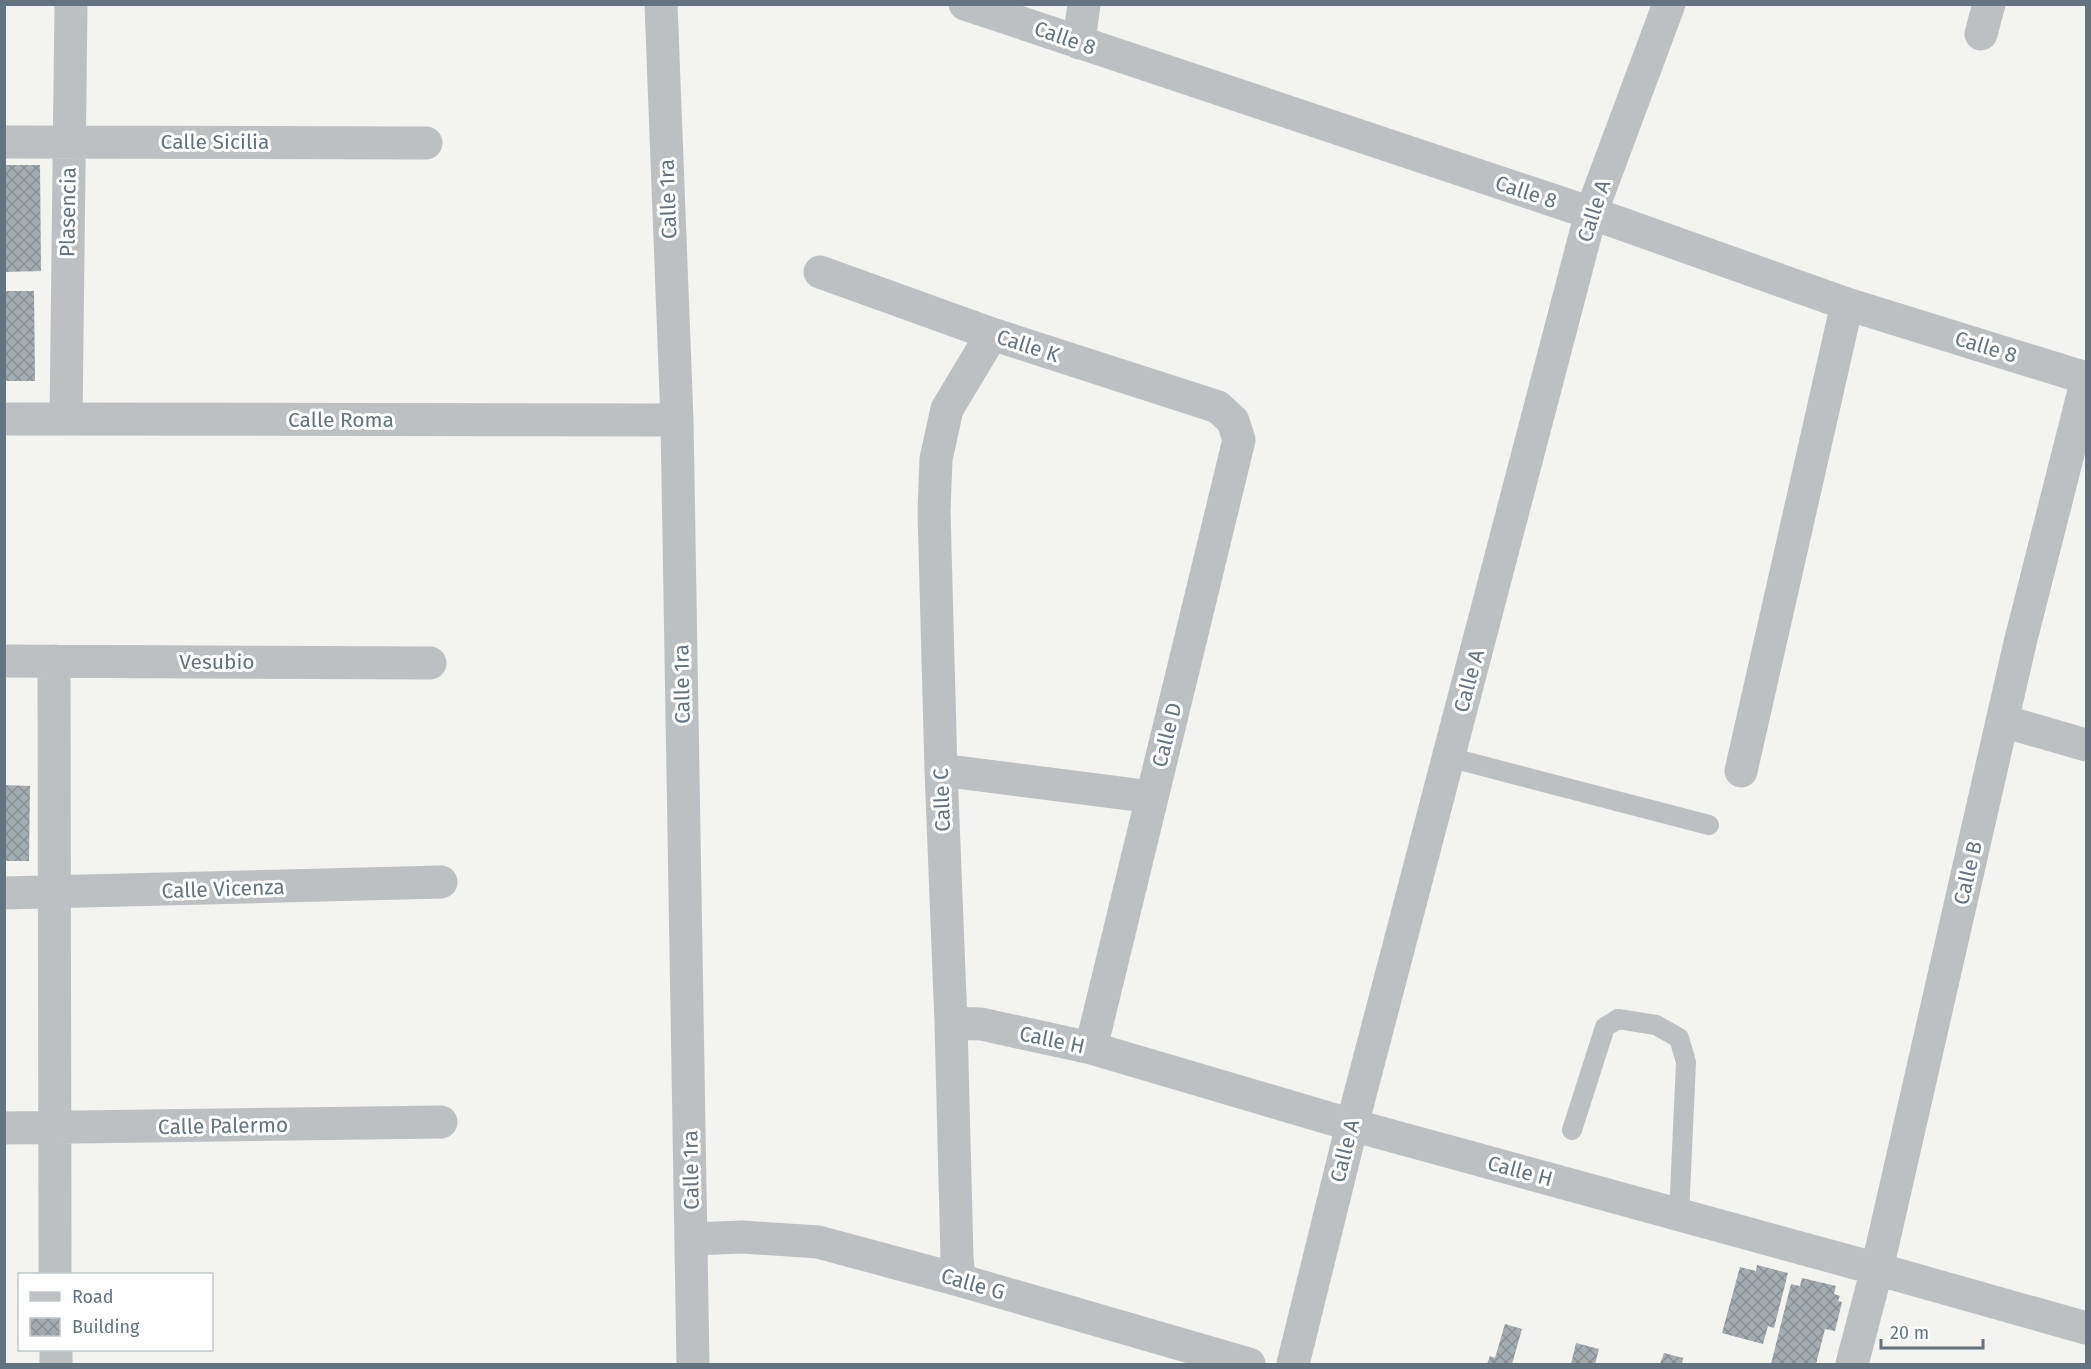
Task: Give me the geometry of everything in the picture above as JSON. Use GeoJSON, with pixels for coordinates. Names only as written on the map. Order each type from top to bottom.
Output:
{"type":"FeatureCollection","features":[{"type":"Feature","properties":{"kind":"street","name":"Plasencia"},"geometry":{"type":"LineString","coordinates":[[66,419],[71,4]]}},
{"type":"Feature","properties":{"kind":"street","name":"Calle 1ra"},"geometry":{"type":"LineString","coordinates":[[661,4],[677,420],[693,1365]]}},
{"type":"Feature","properties":{"kind":"street","name":"Calle 8"},"geometry":{"type":"LineString","coordinates":[[965,4],[1591,213],[1846,304],[2086,378]]}},
{"type":"Feature","properties":{"kind":"street"},"geometry":{"type":"LineString","coordinates":[[1079,43],[1084,4]]}},
{"type":"Feature","properties":{"kind":"street","name":"Calle A"},"geometry":{"type":"LineString","coordinates":[[1293,1365],[1352,1125],[1591,213],[1669,4]]}},
{"type":"Feature","properties":{"kind":"street","name":"Calle Sicilia"},"geometry":{"type":"LineString","coordinates":[[4,141],[426,142]]}},
{"type":"Feature","properties":{"kind":"street","name":"Calle K"},"geometry":{"type":"LineString","coordinates":[[820,272],[992,334],[1218,407],[1233,421]]}},
{"type":"Feature","properties":{"kind":"street"},"geometry":{"type":"LineString","coordinates":[[1741,771],[1846,304]]}},
{"type":"Feature","properties":{"kind":"street","name":"Calle C"},"geometry":{"type":"LineString","coordinates":[[959,1280],[934,511],[936,459],[947,409],[992,334]]}},
{"type":"Feature","properties":{"kind":"street","name":"Calle B"},"geometry":{"type":"LineString","coordinates":[[1852,1365],[1877,1269],[2020,643],[2086,383]]}},
{"type":"Feature","properties":{"kind":"street","name":"Calle Roma"},"geometry":{"type":"LineString","coordinates":[[4,419],[677,420]]}},
{"type":"Feature","properties":{"kind":"street","name":"Calle D"},"geometry":{"type":"LineString","coordinates":[[1091,1048],[1239,440],[1233,421]]}},
{"type":"Feature","properties":{"kind":"street","name":"Vesubio"},"geometry":{"type":"LineString","coordinates":[[4,661],[430,663]]}},
{"type":"Feature","properties":{"kind":"street"},"geometry":{"type":"LineString","coordinates":[[54,661],[56,1273]]}},
{"type":"Feature","properties":{"kind":"street"},"geometry":{"type":"LineString","coordinates":[[2004,721],[2086,745]]}},
{"type":"Feature","properties":{"kind":"street"},"geometry":{"type":"LineString","coordinates":[[941,770],[1152,797]]}},
{"type":"Feature","properties":{"kind":"street","name":"Calle Vicenza"},"geometry":{"type":"LineString","coordinates":[[4,893],[441,882]]}},
{"type":"Feature","properties":{"kind":"street","name":"Calle H"},"geometry":{"type":"LineString","coordinates":[[951,1023],[981,1024],[1091,1048],[1352,1125],[2086,1328]]}},
{"type":"Feature","properties":{"kind":"street","name":"Calle Palermo"},"geometry":{"type":"LineString","coordinates":[[4,1128],[441,1122]]}},
{"type":"Feature","properties":{"kind":"street","name":"Calle G"},"geometry":{"type":"LineString","coordinates":[[692,1239],[742,1237],[818,1242],[959,1280],[1249,1365]]}},
{"type":"Feature","properties":{"kind":"lane"},"geometry":{"type":"LineString","coordinates":[[1448,757],[1709,825]]}},
{"type":"Feature","properties":{"kind":"lane"},"geometry":{"type":"LineString","coordinates":[[1572,1130],[1605,1027],[1618,1019],[1656,1025],[1679,1038],[1686,1062],[1679,1215]]}},
{"type":"Feature","properties":{"kind":"building"},"geometry":{"type":"Polygon","coordinates":[[[4,165],[40,165],[41,271],[4,272],[4,165]]]}},
{"type":"Feature","properties":{"kind":"building"},"geometry":{"type":"Polygon","coordinates":[[[4,291],[34,291],[35,381],[4,381],[4,291]]]}},
{"type":"Feature","properties":{"kind":"building"},"geometry":{"type":"Polygon","coordinates":[[[4,785],[30,786],[29,861],[4,861],[4,785]]]}},
{"type":"Feature","properties":{"kind":"building"},"geometry":{"type":"Polygon","coordinates":[[[1757,1265],[1788,1273],[1774,1328],[1768,1326],[1763,1344],[1722,1333],[1740,1267],[1756,1271],[1757,1265]]]}},
{"type":"Feature","properties":{"kind":"building"},"geometry":{"type":"Polygon","coordinates":[[[1802,1278],[1836,1286],[1834,1294],[1840,1296],[1838,1301],[1842,1302],[1835,1331],[1825,1329],[1816,1364],[1771,1364],[1791,1284],[1800,1286],[1802,1278]]]}},
{"type":"Feature","properties":{"kind":"building"},"geometry":{"type":"Polygon","coordinates":[[[1505,1324],[1522,1329],[1512,1364],[1487,1364],[1490,1356],[1495,1358],[1505,1324]]]}},
{"type":"Feature","properties":{"kind":"building"},"geometry":{"type":"Polygon","coordinates":[[[1576,1343],[1599,1349],[1595,1364],[1571,1364],[1576,1343]]]}},
{"type":"Feature","properties":{"kind":"building"},"geometry":{"type":"Polygon","coordinates":[[[1664,1353],[1683,1358],[1682,1364],[1660,1364],[1664,1353]]]}}]}
